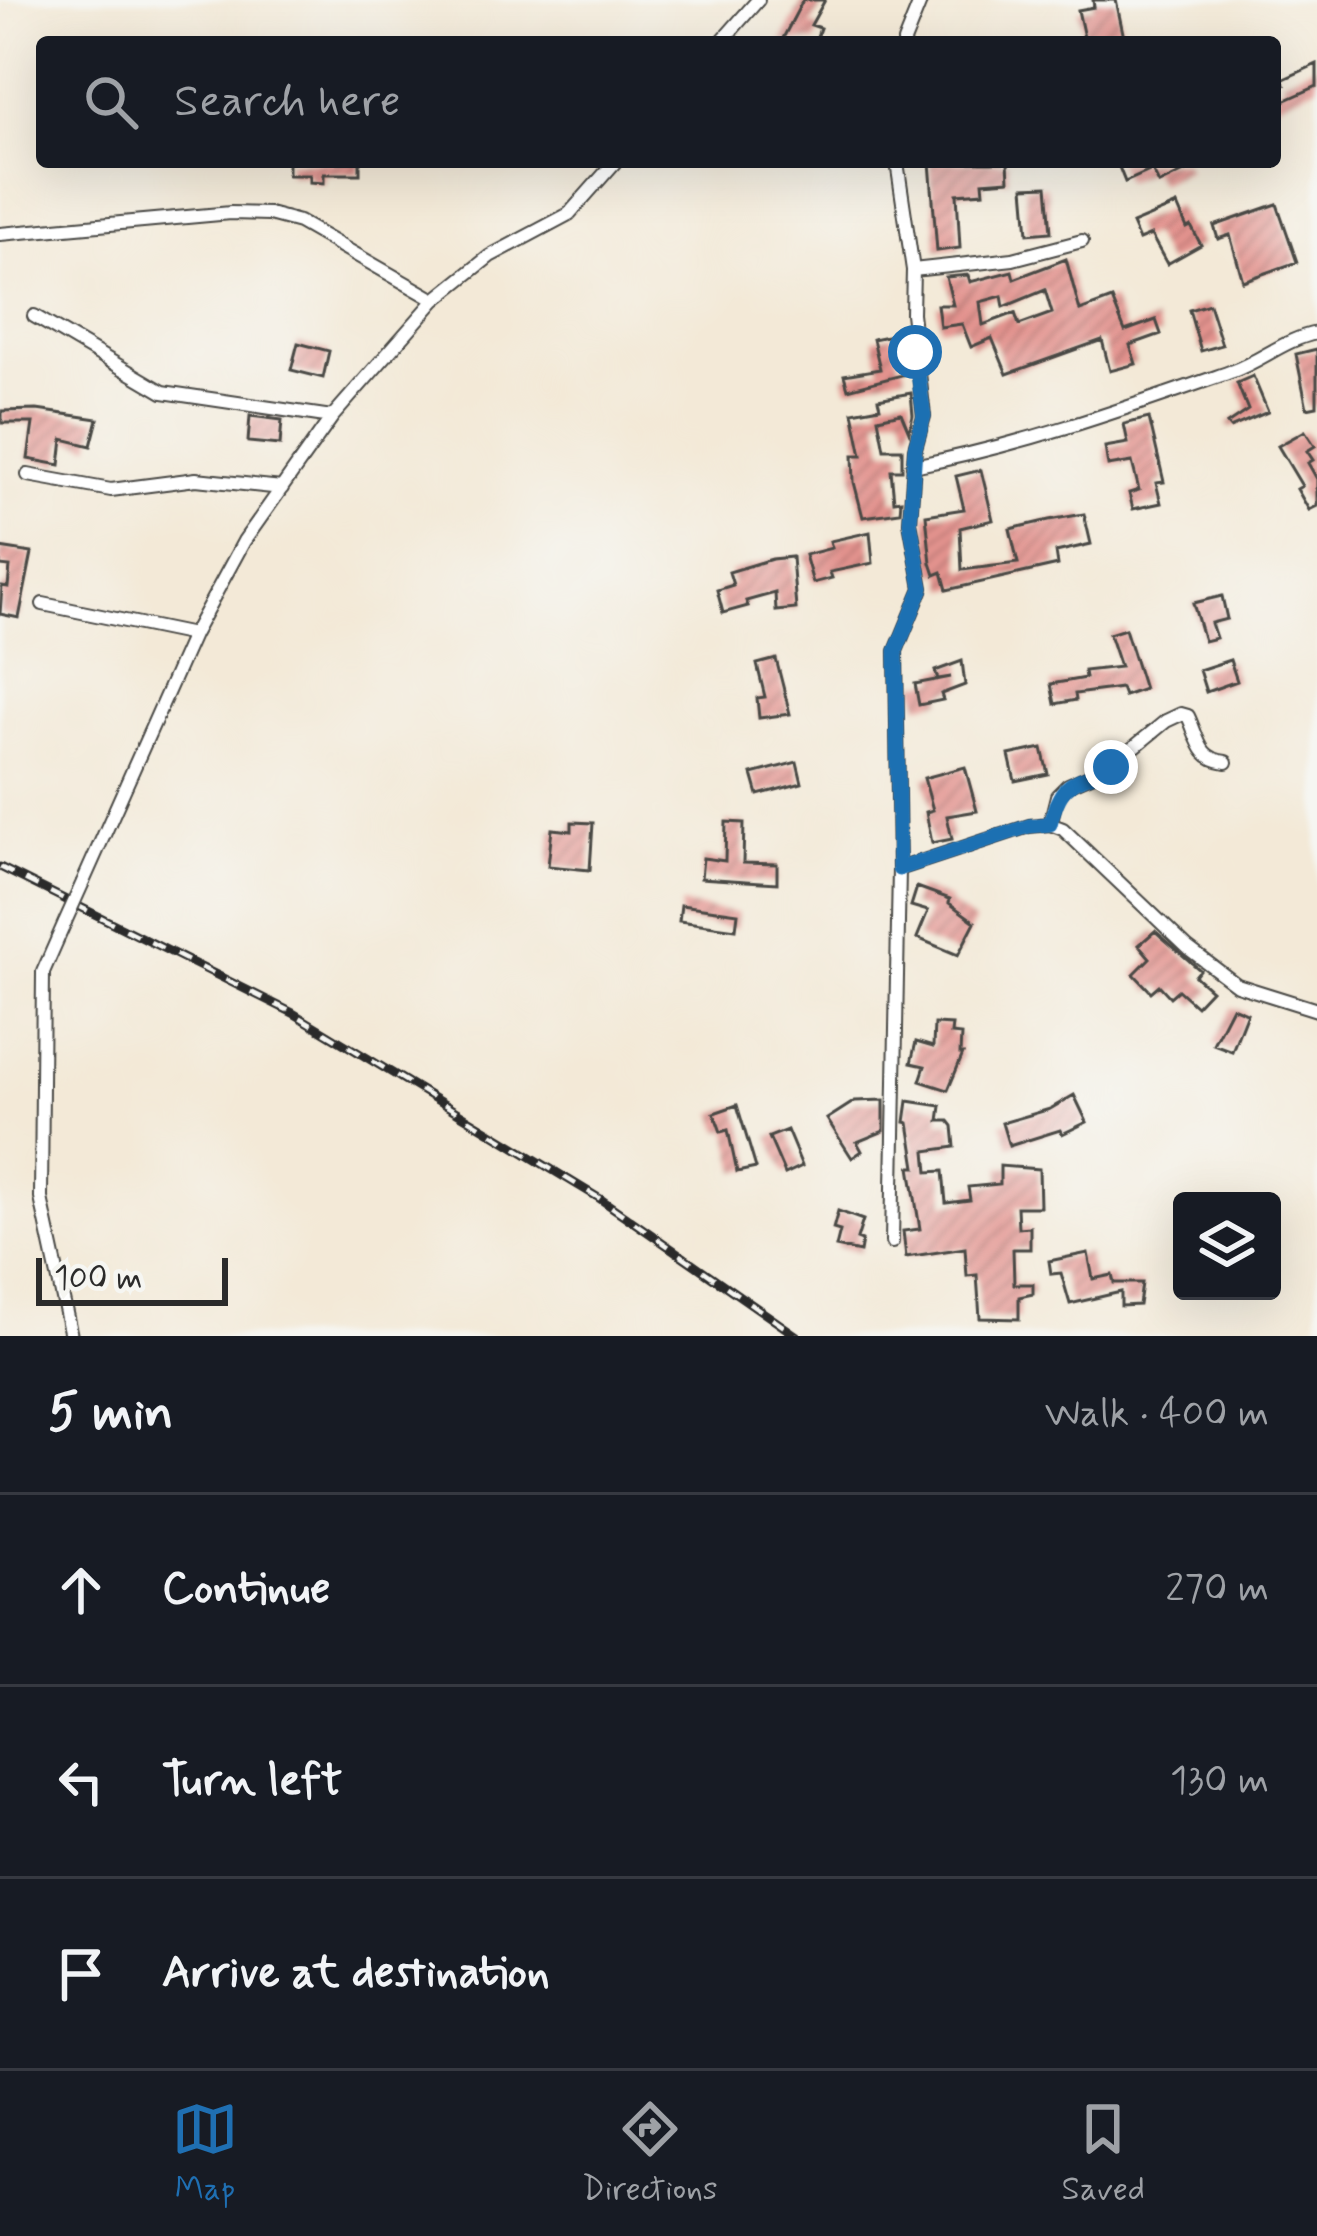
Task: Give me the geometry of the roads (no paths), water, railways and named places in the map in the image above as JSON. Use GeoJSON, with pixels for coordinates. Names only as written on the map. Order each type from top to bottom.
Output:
{"type":"FeatureCollection","features":[{"type":"Feature","properties":{"kind":"street"},"geometry":{"type":"LineString","coordinates":[[726,36],[758,0]]}},
{"type":"Feature","properties":{"kind":"street"},"geometry":{"type":"LineString","coordinates":[[906,36],[921,0]]}},
{"type":"Feature","properties":{"kind":"street"},"geometry":{"type":"LineString","coordinates":[[71,1336],[41,1198],[43,972],[193,635],[244,542],[332,417],[435,300],[490,256],[569,214],[610,168]]}},
{"type":"Feature","properties":{"kind":"street"},"geometry":{"type":"LineString","coordinates":[[892,1242],[899,869],[896,651],[922,588],[910,522],[913,466],[924,416],[912,313],[914,270],[898,168]]}},
{"type":"Feature","properties":{"kind":"street"},"geometry":{"type":"LineString","coordinates":[[0,234],[231,213],[269,214],[298,222],[435,300]]}},
{"type":"Feature","properties":{"kind":"street"},"geometry":{"type":"LineString","coordinates":[[914,270],[1013,259],[1082,241]]}},
{"type":"Feature","properties":{"kind":"street"},"geometry":{"type":"LineString","coordinates":[[34,316],[163,392],[332,417]]}},
{"type":"Feature","properties":{"kind":"street"},"geometry":{"type":"LineString","coordinates":[[913,466],[1100,419],[1240,368],[1294,338],[1317,333]]}},
{"type":"Feature","properties":{"kind":"street"},"geometry":{"type":"LineString","coordinates":[[28,475],[111,490],[196,478],[282,488]]}},
{"type":"Feature","properties":{"kind":"street"},"geometry":{"type":"LineString","coordinates":[[43,604],[193,635]]}},
{"type":"Feature","properties":{"kind":"street"},"geometry":{"type":"LineString","coordinates":[[1050,824],[1057,796],[1068,785],[1111,767],[1181,714],[1188,716],[1202,753],[1226,762]]}},
{"type":"Feature","properties":{"kind":"street"},"geometry":{"type":"LineString","coordinates":[[899,869],[1029,826],[1050,824],[1063,830],[1188,948],[1237,985],[1317,1010]]}},
{"type":"Feature","properties":{"kind":"railway"},"geometry":{"type":"LineString","coordinates":[[0,867],[293,1013],[599,1198],[797,1336]]}}]}
